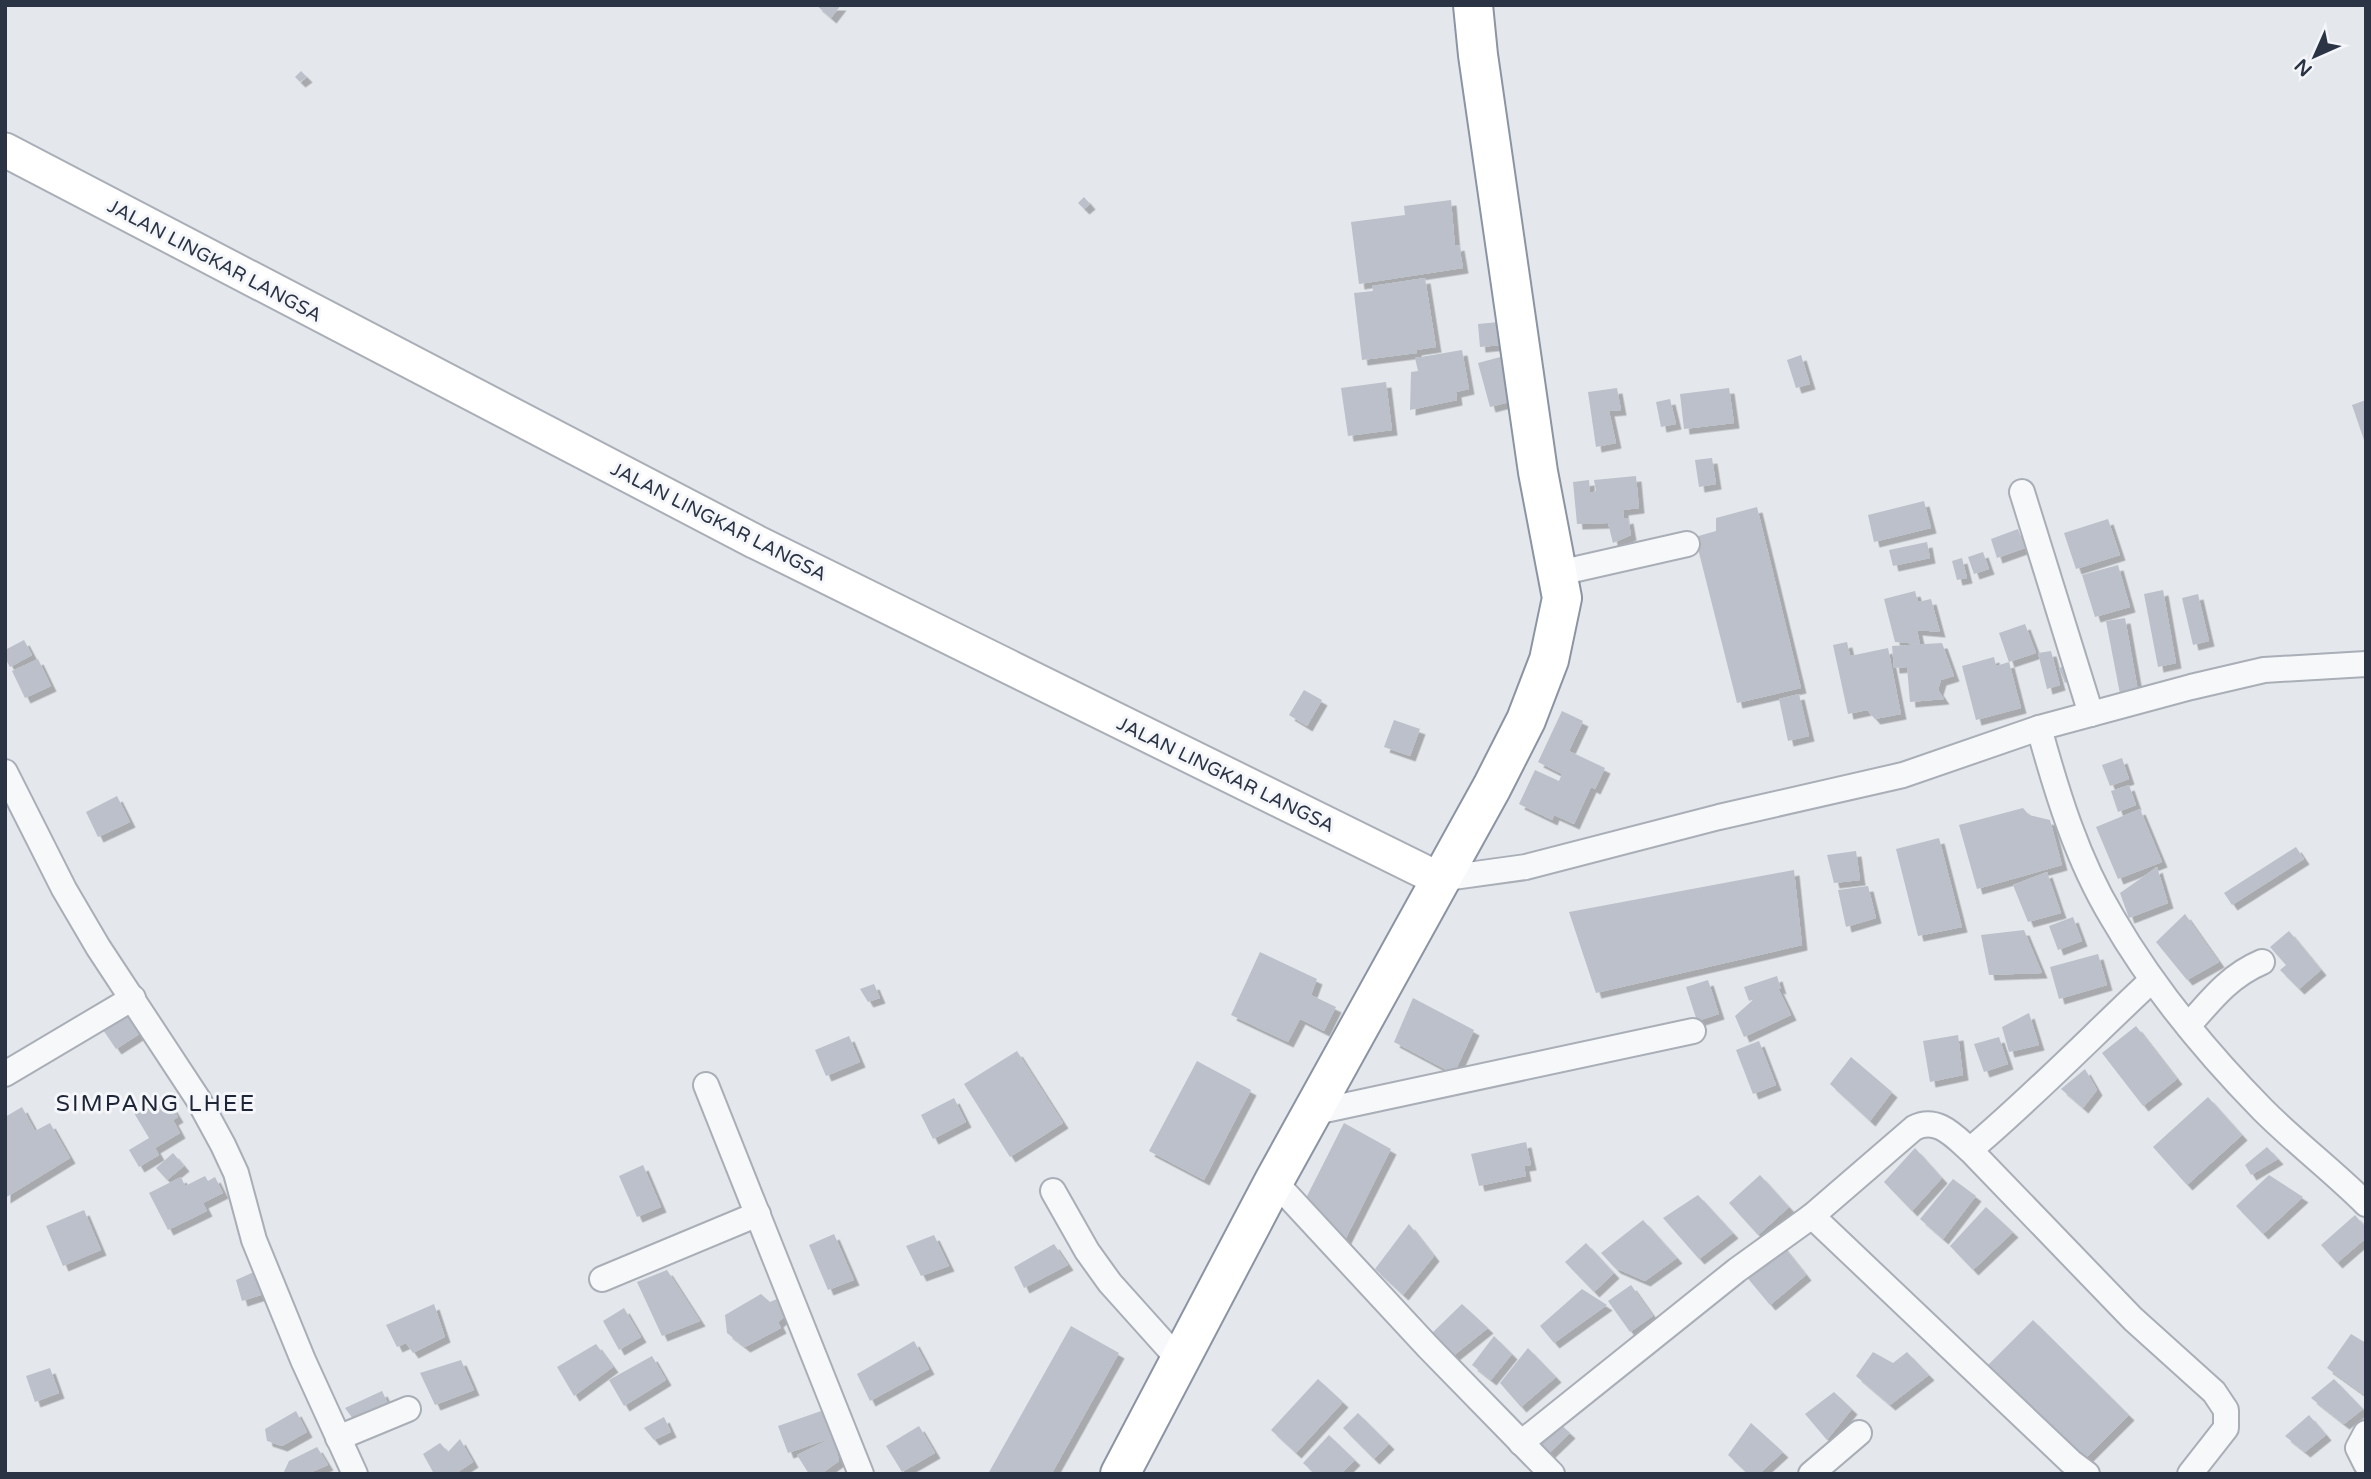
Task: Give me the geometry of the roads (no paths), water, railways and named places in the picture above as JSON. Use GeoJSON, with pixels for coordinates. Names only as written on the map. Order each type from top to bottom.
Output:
{"type":"FeatureCollection","features":[{"type":"Feature","properties":{"kind":"highway"},"geometry":{"type":"LineString","coordinates":[[1120,1474],[1274,1181],[1492,787],[1540,689],[1549,660],[1562,598],[1538,472],[1478,55],[1474,5]]}},
{"type":"Feature","properties":{"kind":"street","name":"JALAN LINGKAR LANGSA"},"geometry":{"type":"LineString","coordinates":[[5,150],[756,542],[1439,879]]}},
{"type":"Feature","properties":{"kind":"street"},"geometry":{"type":"LineString","coordinates":[[2022,492],[2091,714]]}},
{"type":"Feature","properties":{"kind":"street"},"geometry":{"type":"LineString","coordinates":[[1559,573],[1687,544]]}},
{"type":"Feature","properties":{"kind":"street"},"geometry":{"type":"LineString","coordinates":[[1439,879],[1526,867],[1719,817],[1903,775],[2039,728],[2264,670],[2366,664]]}},
{"type":"Feature","properties":{"kind":"street"},"geometry":{"type":"LineString","coordinates":[[2039,728],[2057,793],[2084,861],[2110,916],[2152,980],[2188,1026],[2265,1111],[2362,1193]]}},
{"type":"Feature","properties":{"kind":"street"},"geometry":{"type":"LineString","coordinates":[[5,772],[64,889],[98,947],[198,1099],[223,1145],[236,1173],[254,1240],[355,1474]]}},
{"type":"Feature","properties":{"kind":"street"},"geometry":{"type":"LineString","coordinates":[[2188,1026],[2226,983],[2262,962]]}},
{"type":"Feature","properties":{"kind":"street"},"geometry":{"type":"LineString","coordinates":[[1970,1150],[2012,1115],[2152,980]]}},
{"type":"Feature","properties":{"kind":"street"},"geometry":{"type":"LineString","coordinates":[[5,1074],[133,998]]}},
{"type":"Feature","properties":{"kind":"street"},"geometry":{"type":"LineString","coordinates":[[1311,1113],[1693,1031]]}},
{"type":"Feature","properties":{"kind":"street"},"geometry":{"type":"LineString","coordinates":[[706,1085],[861,1474]]}},
{"type":"Feature","properties":{"kind":"street"},"geometry":{"type":"LineString","coordinates":[[1521,1443],[1737,1270],[1812,1216],[1919,1125],[1933,1124],[1950,1132],[1970,1150],[2133,1319],[2214,1392],[2225,1410],[2226,1428],[2190,1474]]}},
{"type":"Feature","properties":{"kind":"street"},"geometry":{"type":"LineString","coordinates":[[1274,1181],[1419,1337],[1552,1474]]}},
{"type":"Feature","properties":{"kind":"street"},"geometry":{"type":"LineString","coordinates":[[1053,1191],[1087,1251],[1110,1283],[1180,1361]]}},
{"type":"Feature","properties":{"kind":"street"},"geometry":{"type":"LineString","coordinates":[[602,1279],[758,1214]]}},
{"type":"Feature","properties":{"kind":"street"},"geometry":{"type":"LineString","coordinates":[[1812,1216],[2071,1462],[2087,1474]]}},
{"type":"Feature","properties":{"kind":"street"},"geometry":{"type":"LineString","coordinates":[[338,1438],[408,1409]]}},
{"type":"Feature","properties":{"kind":"street"},"geometry":{"type":"LineString","coordinates":[[1811,1474],[1859,1433]]}},
{"type":"Feature","properties":{"kind":"street"},"geometry":{"type":"LineString","coordinates":[[2366,1433],[2358,1451],[2366,1464]]}},
{"type":"Feature","properties":{"kind":"district","name":"SIMPANG LHEE"},"geometry":{"type":"Point","coordinates":[156,1103]}}]}
